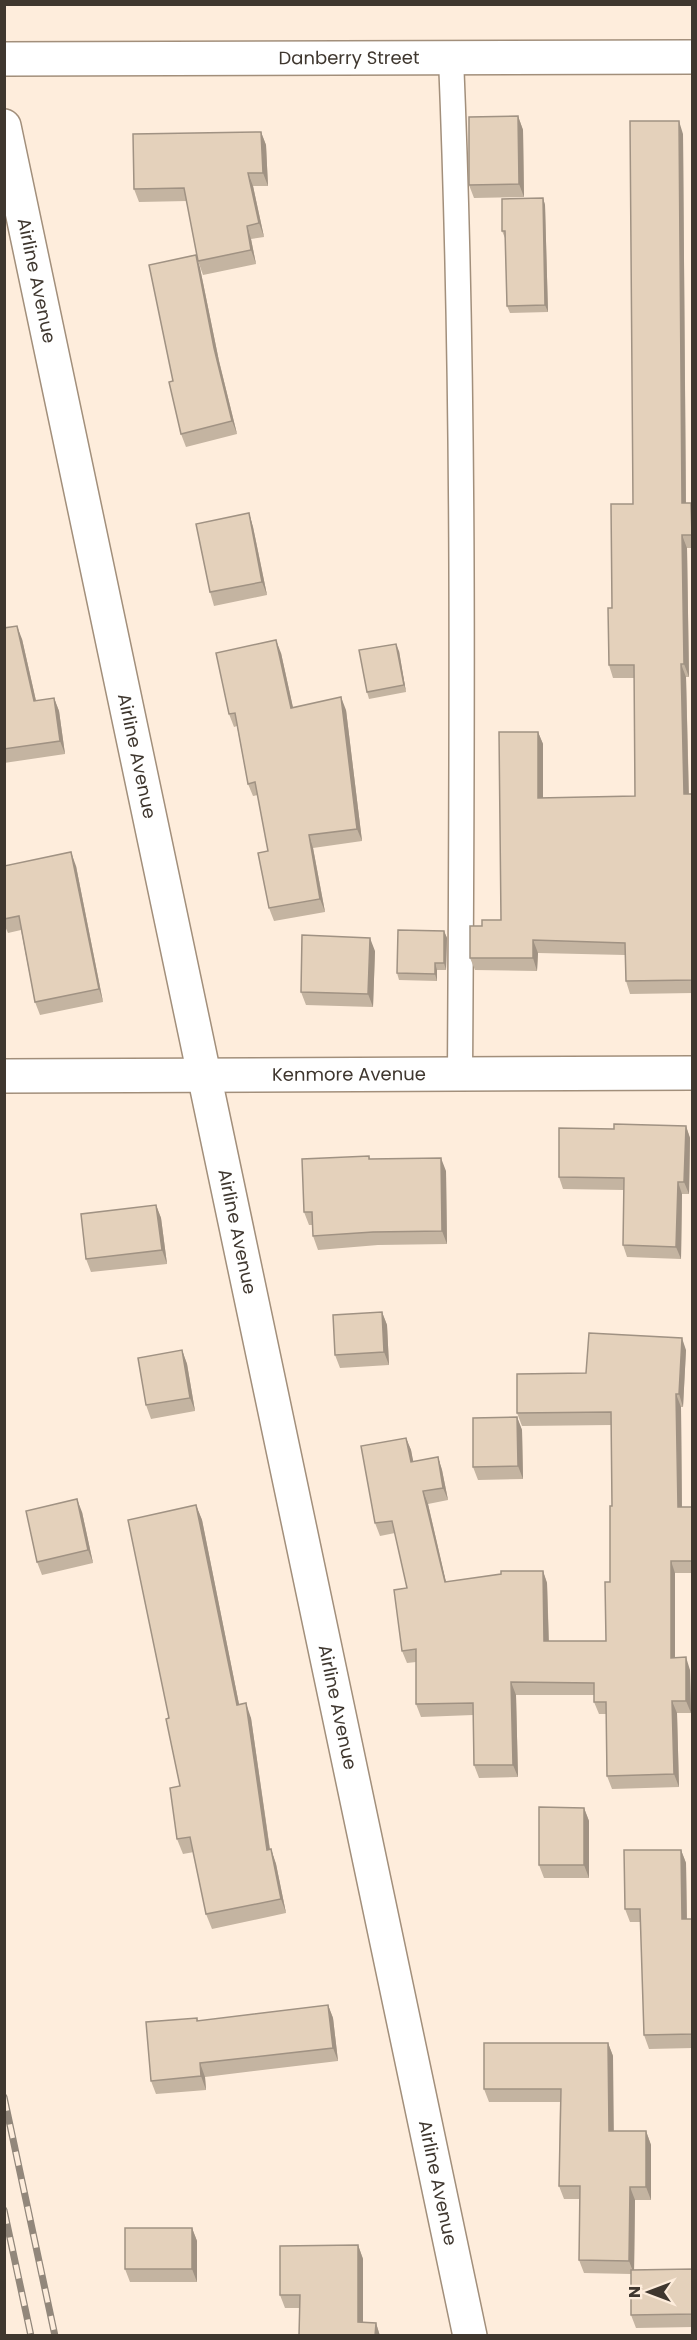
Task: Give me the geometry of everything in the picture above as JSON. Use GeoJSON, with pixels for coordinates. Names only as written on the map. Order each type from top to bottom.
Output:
{"type":"FeatureCollection","features":[{"type":"Feature","properties":{"kind":"street","name":"Danberry Street"},"geometry":{"type":"LineString","coordinates":[[4,59],[693,57]]}},
{"type":"Feature","properties":{"kind":"street","name":"Airline Avenue"},"geometry":{"type":"LineString","coordinates":[[4,126],[470,2336]]}},
{"type":"Feature","properties":{"kind":"street","name":"Kenmore Avenue"},"geometry":{"type":"LineString","coordinates":[[4,1076],[693,1073]]}},
{"type":"Feature","properties":{"kind":"lane"},"geometry":{"type":"LineString","coordinates":[[451,58],[456,191],[463,615],[460,1074]]}},
{"type":"Feature","properties":{"kind":"building"},"geometry":{"type":"Polygon","coordinates":[[[518,116],[519,184],[469,185],[469,117],[518,116]]]}},
{"type":"Feature","properties":{"kind":"building"},"geometry":{"type":"Polygon","coordinates":[[[630,121],[679,121],[682,503],[691,503],[692,535],[682,535],[684,664],[681,664],[684,794],[693,794],[693,980],[626,981],[625,943],[533,940],[533,958],[470,958],[470,926],[482,926],[482,920],[501,920],[499,732],[538,732],[538,798],[635,796],[634,665],[609,665],[608,608],[612,608],[611,504],[633,504],[630,121]]]}},
{"type":"Feature","properties":{"kind":"building"},"geometry":{"type":"Polygon","coordinates":[[[261,132],[263,173],[248,173],[259,223],[247,226],[251,250],[198,261],[184,188],[134,189],[133,134],[261,132]]]}},
{"type":"Feature","properties":{"kind":"building"},"geometry":{"type":"Polygon","coordinates":[[[543,198],[545,305],[507,306],[502,199],[543,198]]]}},
{"type":"Feature","properties":{"kind":"building"},"geometry":{"type":"Polygon","coordinates":[[[196,255],[214,348],[232,421],[181,434],[169,382],[173,381],[149,265],[196,255]]]}},
{"type":"Feature","properties":{"kind":"building"},"geometry":{"type":"Polygon","coordinates":[[[249,513],[262,582],[210,592],[196,524],[249,513]]]}},
{"type":"Feature","properties":{"kind":"building"},"geometry":{"type":"Polygon","coordinates":[[[17,626],[34,701],[54,698],[60,741],[4,749],[4,628],[17,626]]]}},
{"type":"Feature","properties":{"kind":"building"},"geometry":{"type":"Polygon","coordinates":[[[276,640],[291,708],[341,697],[357,829],[309,835],[320,899],[269,908],[258,853],[268,851],[255,782],[248,784],[235,713],[229,714],[216,653],[276,640]]]}},
{"type":"Feature","properties":{"kind":"building"},"geometry":{"type":"Polygon","coordinates":[[[396,644],[404,685],[367,692],[359,650],[396,644]]]}},
{"type":"Feature","properties":{"kind":"building"},"geometry":{"type":"Polygon","coordinates":[[[71,852],[99,989],[35,1002],[19,916],[4,919],[4,866],[71,852]]]}},
{"type":"Feature","properties":{"kind":"building"},"geometry":{"type":"Polygon","coordinates":[[[398,930],[444,931],[444,963],[435,963],[435,974],[397,973],[398,930]]]}},
{"type":"Feature","properties":{"kind":"building"},"geometry":{"type":"Polygon","coordinates":[[[302,935],[370,938],[368,994],[301,992],[302,935]]]}},
{"type":"Feature","properties":{"kind":"building"},"geometry":{"type":"Polygon","coordinates":[[[614,1124],[686,1126],[684,1182],[678,1182],[676,1247],[623,1245],[624,1178],[559,1177],[559,1128],[614,1129],[614,1124]]]}},
{"type":"Feature","properties":{"kind":"building"},"geometry":{"type":"Polygon","coordinates":[[[369,1156],[369,1159],[441,1158],[442,1231],[313,1236],[312,1212],[304,1212],[302,1159],[369,1156]]]}},
{"type":"Feature","properties":{"kind":"building"},"geometry":{"type":"Polygon","coordinates":[[[156,1205],[162,1250],[86,1259],[81,1214],[156,1205]]]}},
{"type":"Feature","properties":{"kind":"building"},"geometry":{"type":"Polygon","coordinates":[[[382,1312],[384,1352],[335,1355],[333,1315],[382,1312]]]}},
{"type":"Feature","properties":{"kind":"building"},"geometry":{"type":"Polygon","coordinates":[[[589,1333],[682,1338],[679,1394],[676,1394],[678,1507],[693,1507],[693,1561],[671,1561],[671,1658],[686,1657],[686,1701],[672,1701],[674,1774],[607,1776],[606,1702],[594,1702],[594,1683],[511,1682],[513,1765],[474,1765],[473,1703],[416,1704],[416,1649],[402,1651],[394,1590],[407,1588],[392,1521],[375,1523],[361,1446],[406,1438],[411,1462],[438,1457],[443,1488],[423,1491],[445,1582],[501,1574],[501,1571],[543,1571],[544,1641],[606,1641],[605,1582],[610,1582],[610,1506],[612,1506],[611,1412],[517,1413],[517,1374],[586,1373],[589,1333]]]}},
{"type":"Feature","properties":{"kind":"building"},"geometry":{"type":"Polygon","coordinates":[[[182,1350],[190,1398],[146,1405],[138,1358],[182,1350]]]}},
{"type":"Feature","properties":{"kind":"building"},"geometry":{"type":"Polygon","coordinates":[[[517,1417],[518,1466],[473,1467],[473,1418],[517,1417]]]}},
{"type":"Feature","properties":{"kind":"building"},"geometry":{"type":"Polygon","coordinates":[[[77,1499],[88,1550],[37,1562],[26,1511],[77,1499]]]}},
{"type":"Feature","properties":{"kind":"building"},"geometry":{"type":"Polygon","coordinates":[[[196,1505],[237,1705],[246,1703],[267,1850],[271,1849],[281,1899],[206,1914],[190,1837],[177,1839],[170,1788],[180,1786],[166,1719],[169,1718],[128,1520],[196,1505]]]}},
{"type":"Feature","properties":{"kind":"building"},"geometry":{"type":"Polygon","coordinates":[[[539,1807],[584,1808],[584,1865],[539,1865],[539,1807]]]}},
{"type":"Feature","properties":{"kind":"building"},"geometry":{"type":"Polygon","coordinates":[[[624,1850],[681,1850],[682,1919],[693,1919],[693,2034],[644,2035],[640,1909],[625,1909],[624,1850]]]}},
{"type":"Feature","properties":{"kind":"building"},"geometry":{"type":"Polygon","coordinates":[[[328,2005],[333,2048],[200,2063],[201,2076],[151,2081],[146,2022],[197,2018],[197,2021],[328,2005]]]}},
{"type":"Feature","properties":{"kind":"building"},"geometry":{"type":"Polygon","coordinates":[[[484,2043],[608,2043],[609,2131],[646,2131],[646,2187],[630,2187],[629,2261],[579,2260],[580,2186],[559,2186],[561,2089],[484,2089],[484,2043]]]}},
{"type":"Feature","properties":{"kind":"building"},"geometry":{"type":"Polygon","coordinates":[[[125,2228],[192,2228],[192,2269],[125,2269],[125,2228]]]}},
{"type":"Feature","properties":{"kind":"building"},"geometry":{"type":"Polygon","coordinates":[[[358,2245],[358,2322],[376,2323],[375,2336],[299,2336],[300,2295],[280,2295],[280,2246],[358,2245]]]}},
{"type":"Feature","properties":{"kind":"building"},"geometry":{"type":"Polygon","coordinates":[[[693,2269],[693,2314],[631,2315],[631,2270],[693,2269]]]}},
{"type":"Feature","properties":{"kind":"railway"},"geometry":{"type":"LineString","coordinates":[[4,2097],[55,2336]]}},
{"type":"Feature","properties":{"kind":"railway"},"geometry":{"type":"LineString","coordinates":[[4,2210],[31,2336]]}}]}
